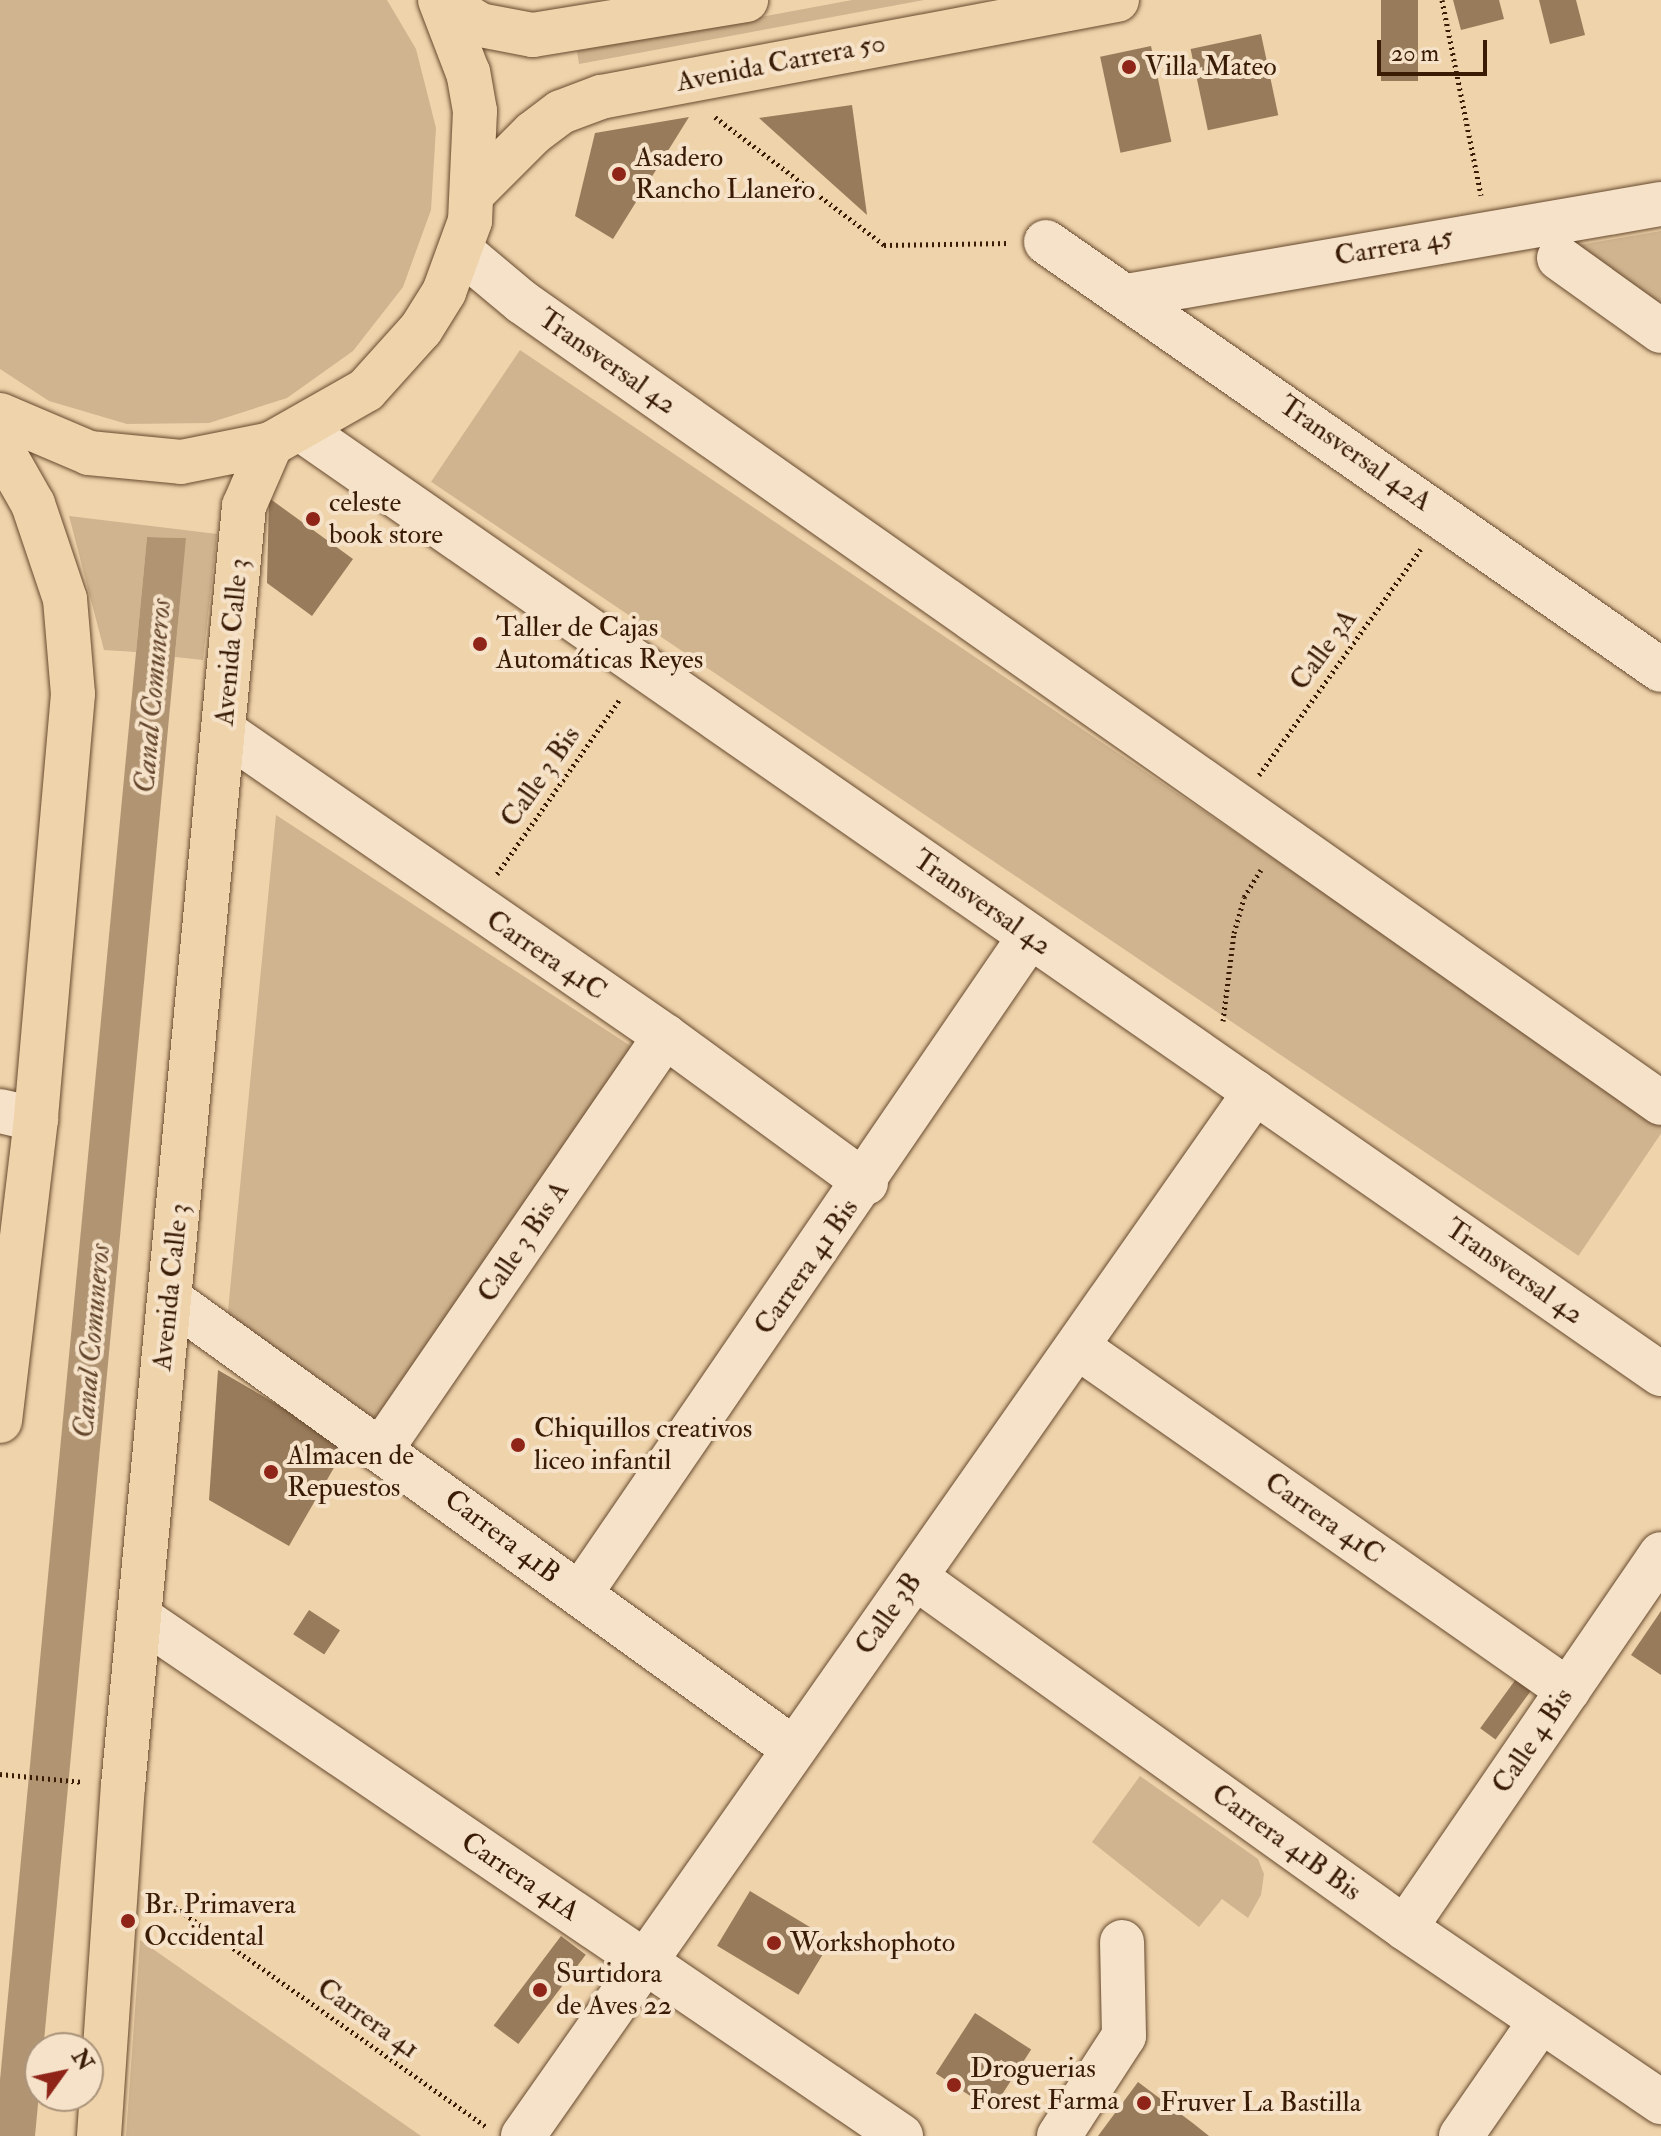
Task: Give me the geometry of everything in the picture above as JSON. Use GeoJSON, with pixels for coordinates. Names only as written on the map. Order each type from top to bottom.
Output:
{"type":"FeatureCollection","features":[{"type":"Feature","properties":{"kind":"main road"},"geometry":{"type":"LineString","coordinates":[[440,1],[480,25],[533,35],[746,0]]}},
{"type":"Feature","properties":{"kind":"main road","name":"Avenida Carrera 50"},"geometry":{"type":"LineString","coordinates":[[475,191],[533,133],[561,112],[601,97],[1117,0]]}},
{"type":"Feature","properties":{"kind":"main road"},"geometry":{"type":"LineString","coordinates":[[0,415],[45,439],[134,461],[212,459],[287,437],[393,364],[444,292],[461,251],[475,191],[468,73],[440,1]]}},
{"type":"Feature","properties":{"kind":"main road","name":"Avenida Calle 3"},"geometry":{"type":"LineString","coordinates":[[99,2136],[139,1617],[244,506],[287,437]]}},
{"type":"Feature","properties":{"kind":"main road"},"geometry":{"type":"LineString","coordinates":[[0,446],[41,525],[65,599],[72,653],[72,744],[18,1115],[0,1421]]}},
{"type":"Feature","properties":{"kind":"street","name":"Carrera 45"},"geometry":{"type":"LineString","coordinates":[[1127,296],[1488,230],[1661,204]]}},
{"type":"Feature","properties":{"kind":"street","name":"Transversal 42A"},"geometry":{"type":"LineString","coordinates":[[1046,242],[1445,515],[1661,670]]}},
{"type":"Feature","properties":{"kind":"street","name":"Transversal 42"},"geometry":{"type":"LineString","coordinates":[[461,251],[522,302],[1285,842],[1661,1103]]}},
{"type":"Feature","properties":{"kind":"street"},"geometry":{"type":"LineString","coordinates":[[1559,258],[1661,331]]}},
{"type":"Feature","properties":{"kind":"street","name":"Transversal 42"},"geometry":{"type":"LineString","coordinates":[[287,437],[640,668],[1661,1374]]}},
{"type":"Feature","properties":{"kind":"street","name":"Carrera 41C"},"geometry":{"type":"LineString","coordinates":[[225,732],[474,908],[665,1036],[866,1183]]}},
{"type":"Feature","properties":{"kind":"street","name":"Carrera 41 Bis"},"geometry":{"type":"LineString","coordinates":[[580,1594],[866,1183],[1030,936]]}},
{"type":"Feature","properties":{"kind":"street","name":"Calle 3 Bis A"},"geometry":{"type":"LineString","coordinates":[[382,1448],[665,1036]]}},
{"type":"Feature","properties":{"kind":"street","name":"Calle 3B"},"geometry":{"type":"LineString","coordinates":[[523,2136],[1079,1348],[1255,1092]]}},
{"type":"Feature","properties":{"kind":"street","name":"Carrera 41B"},"geometry":{"type":"LineString","coordinates":[[170,1299],[382,1448],[794,1749]]}},
{"type":"Feature","properties":{"kind":"street","name":"Carrera 41C"},"geometry":{"type":"LineString","coordinates":[[1079,1348],[1568,1690]]}},
{"type":"Feature","properties":{"kind":"street","name":"Calle 4 Bis"},"geometry":{"type":"LineString","coordinates":[[1405,1928],[1661,1554]]}},
{"type":"Feature","properties":{"kind":"street","name":"Carrera 41B Bis"},"geometry":{"type":"LineString","coordinates":[[915,1577],[1405,1928],[1661,2102]]}},
{"type":"Feature","properties":{"kind":"street","name":"Carrera 41A"},"geometry":{"type":"LineString","coordinates":[[139,1617],[647,1963],[844,2120],[901,2136]]}},
{"type":"Feature","properties":{"kind":"street"},"geometry":{"type":"LineString","coordinates":[[1059,2136],[1124,2036],[1122,1942]]}},
{"type":"Feature","properties":{"kind":"street"},"geometry":{"type":"LineString","coordinates":[[1461,2136],[1540,2022]]}},
{"type":"Feature","properties":{"kind":"path"},"geometry":{"type":"LineString","coordinates":[[1442,0],[1488,230]]}},
{"type":"Feature","properties":{"kind":"path"},"geometry":{"type":"LineString","coordinates":[[709,112],[884,245],[1046,242]]}},
{"type":"Feature","properties":{"kind":"path","name":"Calle 3A"},"geometry":{"type":"LineString","coordinates":[[1236,807],[1445,515]]}},
{"type":"Feature","properties":{"kind":"path","name":"Calle 3 Bis"},"geometry":{"type":"LineString","coordinates":[[474,908],[640,668]]}},
{"type":"Feature","properties":{"kind":"path"},"geometry":{"type":"LineString","coordinates":[[1218,1065],[1244,897],[1285,842]]}},
{"type":"Feature","properties":{"kind":"path"},"geometry":{"type":"LineString","coordinates":[[0,1774],[70,1780]]}},
{"type":"Feature","properties":{"kind":"path","name":"Carrera 41"},"geometry":{"type":"LineString","coordinates":[[147,1888],[499,2136]]}},
{"type":"Feature","properties":{"kind":"shaded area"},"geometry":{"type":"Polygon","coordinates":[[[0,0],[387,0],[416,49],[436,128],[431,210],[403,287],[353,351],[287,398],[209,423],[127,424],[49,401],[0,369],[0,0]]]}},
{"type":"Feature","properties":{"kind":"shaded area"},"geometry":{"type":"Polygon","coordinates":[[[852,0],[924,0],[579,64],[577,51],[852,0]]]}},
{"type":"Feature","properties":{"kind":"shaded area"},"geometry":{"type":"Polygon","coordinates":[[[1661,231],[1661,310],[1573,246],[1661,231]]]}},
{"type":"Feature","properties":{"kind":"shaded area"},"geometry":{"type":"Polygon","coordinates":[[[520,350],[1661,1120],[1661,1133],[1578,1256],[431,482],[520,350]]]}},
{"type":"Feature","properties":{"kind":"shaded area"},"geometry":{"type":"Polygon","coordinates":[[[69,516],[217,534],[203,660],[175,657],[185,538],[147,537],[136,652],[104,650],[69,516]]]}},
{"type":"Feature","properties":{"kind":"shaded area"},"geometry":{"type":"Polygon","coordinates":[[[276,815],[643,1054],[381,1427],[227,1321],[276,815]]]}},
{"type":"Feature","properties":{"kind":"shaded area"},"geometry":{"type":"Polygon","coordinates":[[[1140,1776],[1258,1859],[1264,1874],[1261,1895],[1248,1918],[1222,1899],[1199,1927],[1092,1842],[1140,1776]]]}},
{"type":"Feature","properties":{"kind":"shaded area"},"geometry":{"type":"Polygon","coordinates":[[[140,1940],[421,2136],[126,2136],[140,1940]]]}},
{"type":"Feature","properties":{"kind":"water","name":"Canal Comuneros"},"geometry":{"type":"Polygon","coordinates":[[[147,537],[186,538],[45,2032],[24,2032],[24,2112],[37,2112],[35,2136],[0,2136],[0,2080],[147,537]]]}},
{"type":"Feature","properties":{"kind":"building"},"geometry":{"type":"Polygon","coordinates":[[[1381,0],[1418,0],[1418,81],[1381,81],[1381,0]]]}},
{"type":"Feature","properties":{"kind":"building"},"geometry":{"type":"Polygon","coordinates":[[[1453,0],[1499,0],[1504,19],[1461,30],[1453,0]]]}},
{"type":"Feature","properties":{"kind":"building"},"geometry":{"type":"Polygon","coordinates":[[[1539,0],[1576,0],[1585,35],[1550,44],[1539,0]]]}},
{"type":"Feature","properties":{"kind":"building"},"geometry":{"type":"Polygon","coordinates":[[[1261,34],[1278,115],[1208,130],[1191,49],[1261,34]]]}},
{"type":"Feature","properties":{"kind":"building"},"geometry":{"type":"Polygon","coordinates":[[[1151,46],[1171,142],[1121,153],[1100,57],[1151,46]]]}},
{"type":"Feature","properties":{"kind":"building"},"geometry":{"type":"Polygon","coordinates":[[[852,105],[867,215],[759,118],[852,105]]]}},
{"type":"Feature","properties":{"kind":"building","name":"Asadero Rancho Llanero"},"geometry":{"type":"Polygon","coordinates":[[[689,117],[613,239],[575,216],[595,133],[689,117]]]}},
{"type":"Feature","properties":{"kind":"building"},"geometry":{"type":"Polygon","coordinates":[[[269,498],[353,559],[312,616],[267,583],[269,498]]]}},
{"type":"Feature","properties":{"kind":"building","name":"Almacen de Repuestos"},"geometry":{"type":"Polygon","coordinates":[[[218,1370],[347,1445],[289,1546],[209,1500],[218,1370]]]}},
{"type":"Feature","properties":{"kind":"building"},"geometry":{"type":"Polygon","coordinates":[[[309,1610],[340,1630],[324,1654],[293,1634],[309,1610]]]}},
{"type":"Feature","properties":{"kind":"building"},"geometry":{"type":"Polygon","coordinates":[[[1661,1611],[1661,1675],[1631,1655],[1661,1611]]]}},
{"type":"Feature","properties":{"kind":"building"},"geometry":{"type":"Polygon","coordinates":[[[1516,1679],[1531,1690],[1496,1740],[1480,1728],[1516,1679]]]}},
{"type":"Feature","properties":{"kind":"building","name":"Workshophoto"},"geometry":{"type":"Polygon","coordinates":[[[750,1891],[831,1940],[798,1995],[717,1946],[750,1891]]]}},
{"type":"Feature","properties":{"kind":"building","name":"Surtidora de Aves 22"},"geometry":{"type":"Polygon","coordinates":[[[561,1936],[586,1955],[518,2044],[494,2025],[561,1936]]]}},
{"type":"Feature","properties":{"kind":"building"},"geometry":{"type":"Polygon","coordinates":[[[975,2013],[1031,2049],[992,2110],[936,2073],[975,2013]]]}},
{"type":"Feature","properties":{"kind":"building","name":"Fruver La Bastilla"},"geometry":{"type":"Polygon","coordinates":[[[1138,2082],[1194,2124],[1209,2136],[1098,2136],[1138,2082]]]}},
{"type":"Feature","properties":{"kind":"place","name":"Villa Mateo"},"geometry":{"type":"Point","coordinates":[1129,67]}},
{"type":"Feature","properties":{"kind":"place","name":"Asadero Rancho Llanero"},"geometry":{"type":"Point","coordinates":[619,174]}},
{"type":"Feature","properties":{"kind":"place","name":"celeste book store"},"geometry":{"type":"Point","coordinates":[313,519]}},
{"type":"Feature","properties":{"kind":"place","name":"Taller de Cajas Automáticas Reyes"},"geometry":{"type":"Point","coordinates":[480,644]}},
{"type":"Feature","properties":{"kind":"place","name":"Chiquillos creativos liceo infantil"},"geometry":{"type":"Point","coordinates":[518,1445]}},
{"type":"Feature","properties":{"kind":"place","name":"Almacen de Repuestos"},"geometry":{"type":"Point","coordinates":[271,1472]}},
{"type":"Feature","properties":{"kind":"place","name":"Br. Primavera Occidental"},"geometry":{"type":"Point","coordinates":[128,1921]}},
{"type":"Feature","properties":{"kind":"place","name":"Workshophoto"},"geometry":{"type":"Point","coordinates":[774,1943]}},
{"type":"Feature","properties":{"kind":"place","name":"Surtidora de Aves 22"},"geometry":{"type":"Point","coordinates":[540,1990]}},
{"type":"Feature","properties":{"kind":"place","name":"Droguerias Forest Farma"},"geometry":{"type":"Point","coordinates":[954,2085]}},
{"type":"Feature","properties":{"kind":"place","name":"Fruver La Bastilla"},"geometry":{"type":"Point","coordinates":[1144,2103]}}]}
